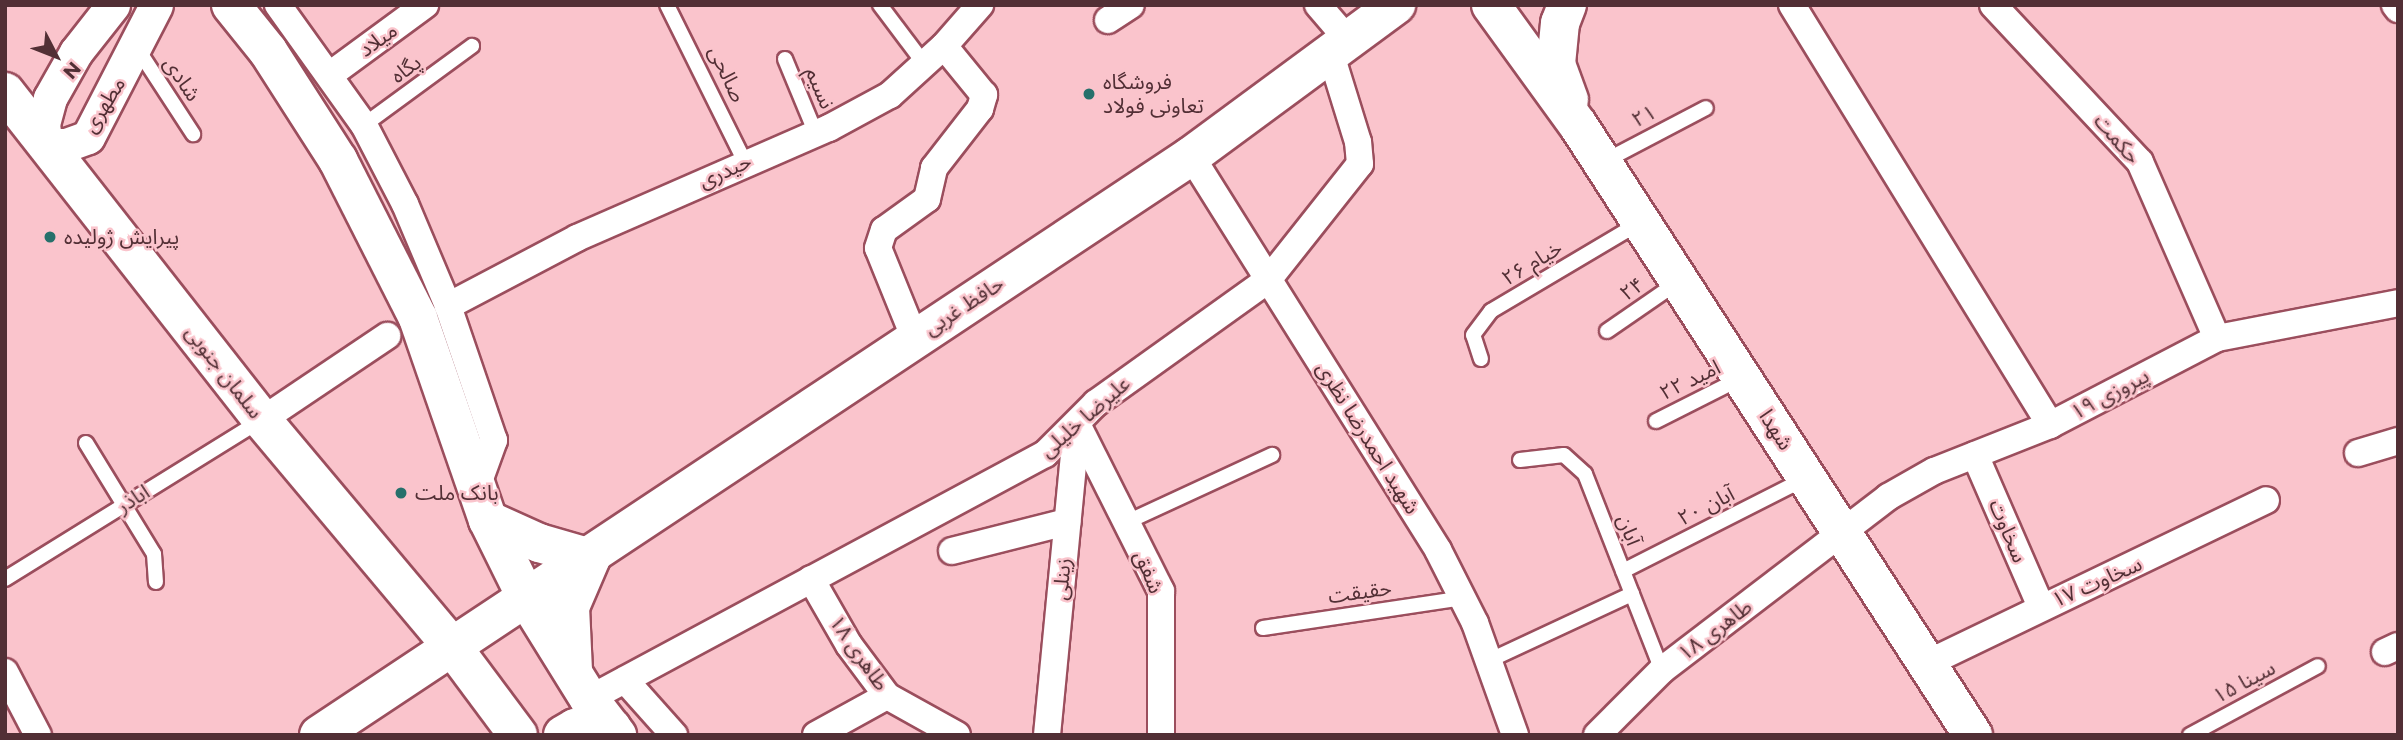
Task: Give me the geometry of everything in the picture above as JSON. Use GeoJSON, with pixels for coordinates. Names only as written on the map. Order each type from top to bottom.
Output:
{"type":"FeatureCollection","features":[{"type":"Feature","properties":{"kind":"main road"},"geometry":{"type":"LineString","coordinates":[[231,5],[314,120],[397,273],[418,318],[483,504],[527,600],[582,687],[615,732]]}},
{"type":"Feature","properties":{"kind":"main road","name":"حافظ غربی"},"geometry":{"type":"LineString","coordinates":[[320,735],[451,645],[591,558],[1191,156],[1396,5]]}},
{"type":"Feature","properties":{"kind":"main road"},"geometry":{"type":"LineString","coordinates":[[1491,5],[1578,125]]}},
{"type":"Feature","properties":{"kind":"main road"},"geometry":{"type":"LineString","coordinates":[[1567,5],[1560,23],[1556,64],[1578,125]]}},
{"type":"Feature","properties":{"kind":"main road","name":"سلمان جنوبی"},"geometry":{"type":"LineString","coordinates":[[5,92],[262,420],[451,645],[518,735]]}},
{"type":"Feature","properties":{"kind":"main road","name":"شهدا"},"geometry":{"type":"LineString","coordinates":[[1578,125],[1973,735]]}},
{"type":"Feature","properties":{"kind":"main road"},"geometry":{"type":"LineString","coordinates":[[483,504],[539,543],[591,558],[570,607],[582,687]]}},
{"type":"Feature","properties":{"kind":"main road"},"geometry":{"type":"LineString","coordinates":[[563,735],[575,728],[615,732]]}},
{"type":"Feature","properties":{"kind":"street"},"geometry":{"type":"LineString","coordinates":[[46,145],[43,125],[50,98],[76,52],[113,5]]}},
{"type":"Feature","properties":{"kind":"street","name":"مطهری"},"geometry":{"type":"LineString","coordinates":[[46,145],[66,145],[88,136],[156,5]]}},
{"type":"Feature","properties":{"kind":"street"},"geometry":{"type":"LineString","coordinates":[[278,5],[331,74],[364,125],[405,204],[448,306],[494,440],[483,504]]}},
{"type":"Feature","properties":{"kind":"street","name":"میلاد"},"geometry":{"type":"LineString","coordinates":[[331,74],[425,5]]}},
{"type":"Feature","properties":{"kind":"street","name":"حیدری"},"geometry":{"type":"LineString","coordinates":[[448,306],[577,238],[745,162],[816,134],[890,96],[923,62],[944,46],[979,5]]}},
{"type":"Feature","properties":{"kind":"street"},"geometry":{"type":"LineString","coordinates":[[1108,20],[1131,5]]}},
{"type":"Feature","properties":{"kind":"street"},"geometry":{"type":"LineString","coordinates":[[1318,5],[1340,48]]}},
{"type":"Feature","properties":{"kind":"street"},"geometry":{"type":"LineString","coordinates":[[1792,5],[2050,425]]}},
{"type":"Feature","properties":{"kind":"street","name":"حکمت"},"geometry":{"type":"LineString","coordinates":[[1993,5],[2140,162],[2217,338]]}},
{"type":"Feature","properties":{"kind":"street"},"geometry":{"type":"LineString","coordinates":[[915,339],[878,248],[884,230],[927,198],[934,168],[980,109],[984,95],[944,46]]}},
{"type":"Feature","properties":{"kind":"street","name":"علیرضا خلیلی"},"geometry":{"type":"LineString","coordinates":[[582,687],[625,680],[1045,454],[1113,390],[1268,280],[1360,164],[1340,48]]}},
{"type":"Feature","properties":{"kind":"street","name":"شهید احمدرضا نظری"},"geometry":{"type":"LineString","coordinates":[[1191,156],[1438,550],[1463,598],[1514,735]]}},
{"type":"Feature","properties":{"kind":"street","name":"پیروزی ۱۹"},"geometry":{"type":"LineString","coordinates":[[1841,533],[1888,497],[1975,455],[2050,425],[2217,338],[2398,303]]}},
{"type":"Feature","properties":{"kind":"street"},"geometry":{"type":"LineString","coordinates":[[262,420],[387,336]]}},
{"type":"Feature","properties":{"kind":"street","name":"زینلی"},"geometry":{"type":"LineString","coordinates":[[1047,735],[1077,424]]}},
{"type":"Feature","properties":{"kind":"street","name":"شفق"},"geometry":{"type":"LineString","coordinates":[[1077,424],[1161,591],[1161,735]]}},
{"type":"Feature","properties":{"kind":"street"},"geometry":{"type":"LineString","coordinates":[[2358,453],[2398,441]]}},
{"type":"Feature","properties":{"kind":"street","name":"سخاوت"},"geometry":{"type":"LineString","coordinates":[[1975,455],[2041,607]]}},
{"type":"Feature","properties":{"kind":"street","name":"سخاوت ۱۷"},"geometry":{"type":"LineString","coordinates":[[1928,663],[2266,500]]}},
{"type":"Feature","properties":{"kind":"street"},"geometry":{"type":"LineString","coordinates":[[952,551],[1067,522]]}},
{"type":"Feature","properties":{"kind":"street","name":"طاهری ۱۸"},"geometry":{"type":"LineString","coordinates":[[1597,735],[1662,670],[1841,533]]}},
{"type":"Feature","properties":{"kind":"street","name":"طاهری ۱۸"},"geometry":{"type":"LineString","coordinates":[[811,579],[849,645],[887,696],[957,735]]}},
{"type":"Feature","properties":{"kind":"street"},"geometry":{"type":"LineString","coordinates":[[625,680],[674,735]]}},
{"type":"Feature","properties":{"kind":"street"},"geometry":{"type":"LineString","coordinates":[[9,688],[38,735]]}},
{"type":"Feature","properties":{"kind":"street"},"geometry":{"type":"LineString","coordinates":[[816,735],[887,696]]}},
{"type":"Feature","properties":{"kind":"lane","name":"صالحی"},"geometry":{"type":"LineString","coordinates":[[667,5],[745,162]]}},
{"type":"Feature","properties":{"kind":"lane"},"geometry":{"type":"LineString","coordinates":[[880,5],[923,62]]}},
{"type":"Feature","properties":{"kind":"lane","name":"پگاه"},"geometry":{"type":"LineString","coordinates":[[364,125],[472,46]]}},
{"type":"Feature","properties":{"kind":"lane","name":"شادی"},"geometry":{"type":"LineString","coordinates":[[136,48],[193,134]]}},
{"type":"Feature","properties":{"kind":"lane","name":"نسیم"},"geometry":{"type":"LineString","coordinates":[[785,59],[816,134]]}},
{"type":"Feature","properties":{"kind":"lane","name":"۲۱"},"geometry":{"type":"LineString","coordinates":[[1602,162],[1706,108]]}},
{"type":"Feature","properties":{"kind":"lane","name":"خیام ۲۶"},"geometry":{"type":"LineString","coordinates":[[1481,359],[1473,335],[1492,311],[1641,222]]}},
{"type":"Feature","properties":{"kind":"lane","name":"۲۴"},"geometry":{"type":"LineString","coordinates":[[1608,331],[1680,281]]}},
{"type":"Feature","properties":{"kind":"lane","name":"امید ۲۲"},"geometry":{"type":"LineString","coordinates":[[1656,421],[1743,378]]}},
{"type":"Feature","properties":{"kind":"lane","name":"اباذر"},"geometry":{"type":"LineString","coordinates":[[5,579],[262,420]]}},
{"type":"Feature","properties":{"kind":"lane"},"geometry":{"type":"LineString","coordinates":[[86,443],[122,507],[154,554],[156,582]]}},
{"type":"Feature","properties":{"kind":"lane"},"geometry":{"type":"LineString","coordinates":[[1127,522],[1272,455]]}},
{"type":"Feature","properties":{"kind":"lane","name":"آبان"},"geometry":{"type":"LineString","coordinates":[[1520,460],[1564,455],[1585,474],[1662,670]]}},
{"type":"Feature","properties":{"kind":"lane","name":"آبان ۲۰"},"geometry":{"type":"LineString","coordinates":[[1623,571],[1808,477]]}},
{"type":"Feature","properties":{"kind":"lane"},"geometry":{"type":"LineString","coordinates":[[1488,661],[1632,594]]}},
{"type":"Feature","properties":{"kind":"lane","name":"حقیقت"},"geometry":{"type":"LineString","coordinates":[[1263,628],[1463,598]]}},
{"type":"Feature","properties":{"kind":"lane","name":"سینا ۱۵"},"geometry":{"type":"LineString","coordinates":[[2190,735],[2318,666]]}},
{"type":"Feature","properties":{"kind":"place","name":"فروشگاه تعاونی فولاد"},"geometry":{"type":"Point","coordinates":[1089,94]}},
{"type":"Feature","properties":{"kind":"place","name":"پیرایش ژولیده"},"geometry":{"type":"Point","coordinates":[50,237]}},
{"type":"Feature","properties":{"kind":"place","name":"بانک ملت"},"geometry":{"type":"Point","coordinates":[401,493]}}]}
